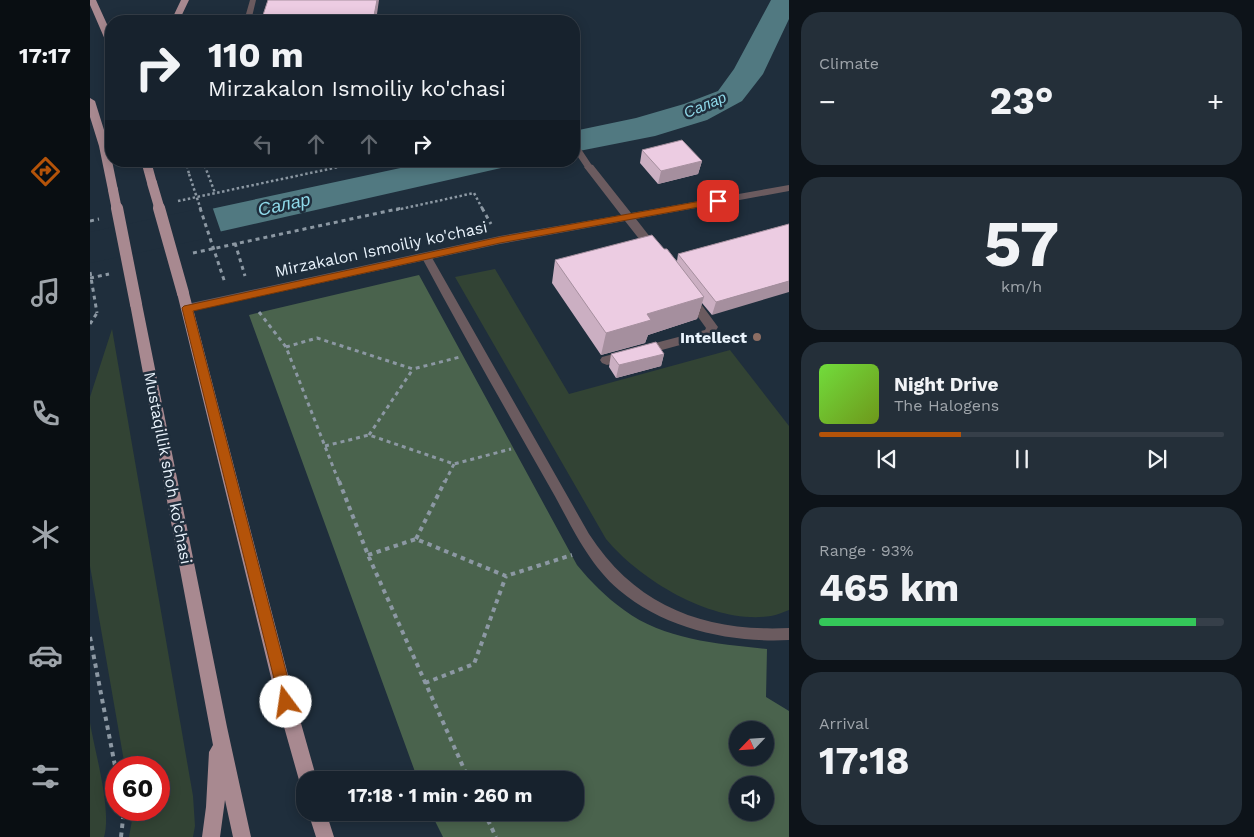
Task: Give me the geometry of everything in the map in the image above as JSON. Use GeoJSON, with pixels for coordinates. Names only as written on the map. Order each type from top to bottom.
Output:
{"type":"FeatureCollection","features":[{"type":"Feature","properties":{"kind":"main road"},"geometry":{"type":"LineString","coordinates":[[92,0],[105,29]]}},
{"type":"Feature","properties":{"kind":"main road"},"geometry":{"type":"LineString","coordinates":[[178,15],[185,0]]}},
{"type":"Feature","properties":{"kind":"main road","name":"Mustaqillik shoh ko'chasi"},"geometry":{"type":"LineString","coordinates":[[90,101],[105,151]]}},
{"type":"Feature","properties":{"kind":"main road","name":"Mustaqillik shoh ko'chasi"},"geometry":{"type":"LineString","coordinates":[[108,167],[218,727],[242,837]]}},
{"type":"Feature","properties":{"kind":"main road"},"geometry":{"type":"LineString","coordinates":[[148,167],[187,308],[286,702],[305,771]]}},
{"type":"Feature","properties":{"kind":"main road"},"geometry":{"type":"LineString","coordinates":[[211,837],[218,766],[218,727]]}},
{"type":"Feature","properties":{"kind":"main road"},"geometry":{"type":"LineString","coordinates":[[321,821],[325,837]]}},
{"type":"Feature","properties":{"kind":"street"},"geometry":{"type":"LineString","coordinates":[[589,167],[664,264]]}},
{"type":"Feature","properties":{"kind":"street","name":"Mirzakalon Ismoiliy ko'chasi"},"geometry":{"type":"LineString","coordinates":[[187,308],[500,240],[789,188]]}},
{"type":"Feature","properties":{"kind":"street"},"geometry":{"type":"LineString","coordinates":[[607,360],[709,332],[712,327],[682,287]]}},
{"type":"Feature","properties":{"kind":"lane"},"geometry":{"type":"LineString","coordinates":[[249,15],[253,0]]}},
{"type":"Feature","properties":{"kind":"lane"},"geometry":{"type":"LineString","coordinates":[[580,154],[589,167]]}},
{"type":"Feature","properties":{"kind":"lane"},"geometry":{"type":"LineString","coordinates":[[426,256],[531,444],[592,548],[606,568],[625,586],[647,601],[672,614],[700,625],[731,633],[760,636],[789,634]]}},
{"type":"Feature","properties":{"kind":"path"},"geometry":{"type":"LineString","coordinates":[[187,167],[225,282]]}},
{"type":"Feature","properties":{"kind":"path"},"geometry":{"type":"LineString","coordinates":[[205,167],[215,193]]}},
{"type":"Feature","properties":{"kind":"path"},"geometry":{"type":"LineString","coordinates":[[208,195],[338,167]]}},
{"type":"Feature","properties":{"kind":"path"},"geometry":{"type":"LineString","coordinates":[[225,245],[474,192],[500,240]]}},
{"type":"Feature","properties":{"kind":"path"},"geometry":{"type":"LineString","coordinates":[[235,243],[248,285]]}},
{"type":"Feature","properties":{"kind":"path"},"geometry":{"type":"LineString","coordinates":[[90,272],[97,313],[90,324]]}},
{"type":"Feature","properties":{"kind":"path"},"geometry":{"type":"LineString","coordinates":[[255,306],[286,347],[368,555],[465,771]]}},
{"type":"Feature","properties":{"kind":"path"},"geometry":{"type":"LineString","coordinates":[[286,347],[318,338],[413,369],[479,352]]}},
{"type":"Feature","properties":{"kind":"path"},"geometry":{"type":"LineString","coordinates":[[369,435],[413,369]]}},
{"type":"Feature","properties":{"kind":"path"},"geometry":{"type":"LineString","coordinates":[[325,446],[369,435],[454,464],[531,444]]}},
{"type":"Feature","properties":{"kind":"path"},"geometry":{"type":"LineString","coordinates":[[416,539],[454,464]]}},
{"type":"Feature","properties":{"kind":"path"},"geometry":{"type":"LineString","coordinates":[[368,555],[416,539],[506,576],[592,548]]}},
{"type":"Feature","properties":{"kind":"path"},"geometry":{"type":"LineString","coordinates":[[425,683],[474,664],[506,576]]}},
{"type":"Feature","properties":{"kind":"path"},"geometry":{"type":"LineString","coordinates":[[90,638],[113,756]]}},
{"type":"Feature","properties":{"kind":"path"},"geometry":{"type":"LineString","coordinates":[[121,837],[123,821]]}},
{"type":"Feature","properties":{"kind":"path"},"geometry":{"type":"LineString","coordinates":[[488,821],[496,837]]}},
{"type":"Feature","properties":{"kind":"shaded area"},"geometry":{"type":"Polygon","coordinates":[[[495,269],[569,394],[730,350],[789,426],[789,610],[771,616],[749,617],[726,614],[703,607],[680,597],[639,570],[606,539],[455,277],[495,269]]]}},
{"type":"Feature","properties":{"kind":"shaded area"},"geometry":{"type":"Polygon","coordinates":[[[419,275],[577,565],[588,577],[605,595],[624,610],[656,628],[692,639],[767,649],[766,697],[789,711],[789,837],[443,837],[435,821],[584,821],[584,771],[415,771],[249,315],[419,275]]]}},
{"type":"Feature","properties":{"kind":"shaded area"},"geometry":{"type":"Polygon","coordinates":[[[112,329],[193,796],[195,826],[193,837],[129,837],[132,821],[170,821],[170,756],[123,756],[90,566],[90,397],[112,329]]]}},
{"type":"Feature","properties":{"kind":"shaded area"},"geometry":{"type":"Polygon","coordinates":[[[90,723],[104,797],[106,826],[104,837],[90,837],[90,723]]]}},
{"type":"Feature","properties":{"kind":"water","name":"Салар"},"geometry":{"type":"Polygon","coordinates":[[[771,0],[789,0],[789,19],[763,74],[742,101],[707,120],[655,136],[580,151],[580,130],[636,118],[684,104],[718,91],[734,69],[771,0]]]}},
{"type":"Feature","properties":{"kind":"water","name":"Салар"},"geometry":{"type":"Polygon","coordinates":[[[405,167],[505,167],[90,261],[90,235],[405,167]]]}},
{"type":"Feature","properties":{"kind":"pier"},"geometry":{"type":"Polygon","coordinates":[[[212,206],[222,235],[90,263],[90,232],[212,206]]]}},
{"type":"Feature","properties":{"kind":"building"},"geometry":{"type":"Polygon","coordinates":[[[268,0],[377,0],[374,15],[263,15],[268,0]]]}},
{"type":"Feature","properties":{"kind":"building"},"geometry":{"type":"Polygon","coordinates":[[[682,140],[702,161],[661,171],[642,150],[682,140]]]}},
{"type":"Feature","properties":{"kind":"building"},"geometry":{"type":"Polygon","coordinates":[[[789,224],[789,281],[716,302],[678,254],[789,224]]]}},
{"type":"Feature","properties":{"kind":"building"},"geometry":{"type":"Polygon","coordinates":[[[652,235],[664,249],[667,249],[704,297],[647,314],[651,320],[606,333],[555,260],[652,235]]]}},
{"type":"Feature","properties":{"kind":"building"},"geometry":{"type":"Polygon","coordinates":[[[656,342],[664,354],[619,365],[611,354],[656,342]]]}},
{"type":"Feature","properties":{"kind":"place","name":"Intellect"},"geometry":{"type":"Point","coordinates":[757,337]}},
{"type":"Feature","properties":{"kind":"route"},"geometry":{"type":"LineString","coordinates":[[286,702],[187,308],[500,240],[718,201]]}}]}
